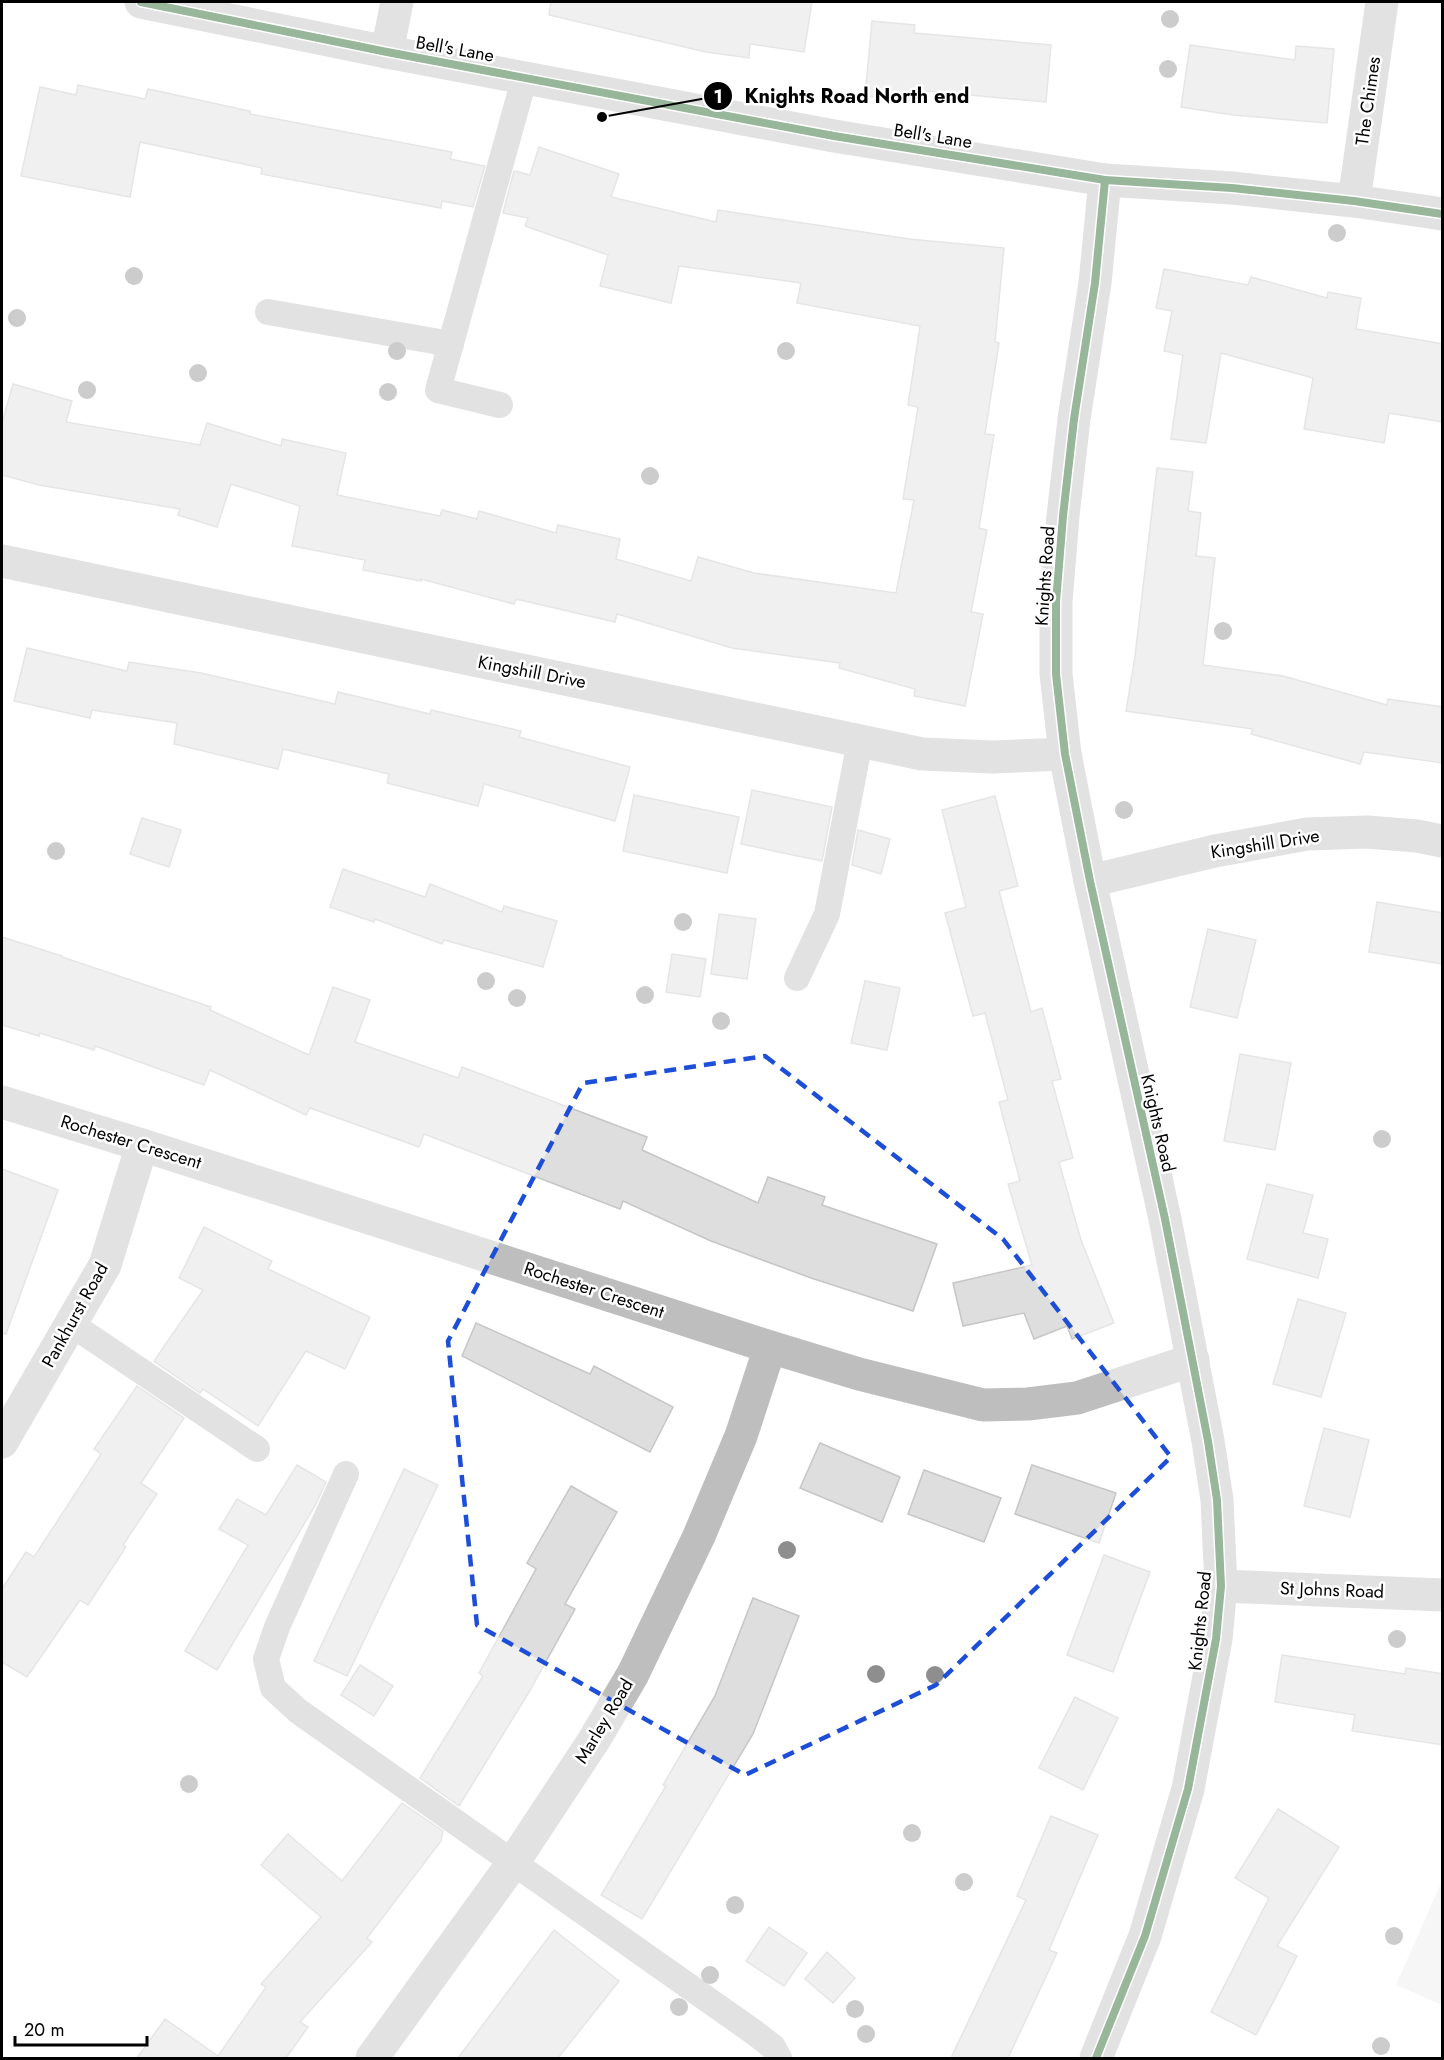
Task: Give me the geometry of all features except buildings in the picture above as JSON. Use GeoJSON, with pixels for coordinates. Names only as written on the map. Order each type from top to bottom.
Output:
{"type":"FeatureCollection","features":[{"type":"Feature","properties":{"kind":"street","name":"Bell's Lane"},"geometry":{"type":"LineString","coordinates":[[141,2],[387,52],[525,76],[834,136],[1106,180],[1232,188],[1354,201],[1443,214]]}},
{"type":"Feature","properties":{"kind":"street"},"geometry":{"type":"LineString","coordinates":[[387,52],[397,2]]}},
{"type":"Feature","properties":{"kind":"street","name":"The Chimes"},"geometry":{"type":"LineString","coordinates":[[1354,201],[1382,2]]}},
{"type":"Feature","properties":{"kind":"street","name":"Knights Road"},"geometry":{"type":"LineString","coordinates":[[1097,2058],[1145,1936],[1188,1789],[1216,1639],[1221,1586],[1217,1500],[1208,1441],[1164,1219],[1090,881],[1065,754],[1056,674],[1056,602],[1074,419],[1095,283],[1106,180]]}},
{"type":"Feature","properties":{"kind":"street","name":"Kingshill Drive"},"geometry":{"type":"LineString","coordinates":[[2,561],[922,754],[993,757],[1065,754]]}},
{"type":"Feature","properties":{"kind":"street","name":"Kingshill Drive"},"geometry":{"type":"LineString","coordinates":[[1090,881],[1215,851],[1307,834],[1367,832],[1417,836],[1443,841]]}},
{"type":"Feature","properties":{"kind":"street","name":"Rochester Crescent"},"geometry":{"type":"LineString","coordinates":[[2,1102],[770,1347],[859,1374],[983,1406],[1028,1404],[1077,1398],[1193,1360]]}},
{"type":"Feature","properties":{"kind":"street","name":"Pankhurst Road"},"geometry":{"type":"LineString","coordinates":[[2,1442],[105,1265],[142,1145]]}},
{"type":"Feature","properties":{"kind":"street","name":"Marley Road"},"geometry":{"type":"LineString","coordinates":[[372,2058],[513,1863],[594,1740],[633,1674],[699,1536],[741,1436],[770,1347]]}},
{"type":"Feature","properties":{"kind":"street","name":"St Johns Road"},"geometry":{"type":"LineString","coordinates":[[1221,1586],[1443,1595]]}},
{"type":"Feature","properties":{"kind":"lane"},"geometry":{"type":"LineString","coordinates":[[500,405],[438,390],[525,76]]}},
{"type":"Feature","properties":{"kind":"lane"},"geometry":{"type":"LineString","coordinates":[[268,312],[451,344]]}},
{"type":"Feature","properties":{"kind":"lane"},"geometry":{"type":"LineString","coordinates":[[797,978],[826,914],[860,741]]}},
{"type":"Feature","properties":{"kind":"lane"},"geometry":{"type":"LineString","coordinates":[[71,1324],[257,1449]]}},
{"type":"Feature","properties":{"kind":"lane"},"geometry":{"type":"LineString","coordinates":[[346,1474],[277,1627],[266,1659],[273,1689],[298,1711],[755,2033],[773,2047],[779,2058]]}},
{"type":"Feature","properties":{"kind":"highlighted area"},"geometry":{"type":"Polygon","coordinates":[[[765,1056],[1003,1239],[1171,1457],[936,1685],[745,1775],[477,1625],[448,1341],[583,1083],[765,1056]]]}},
{"type":"Feature","properties":{"kind":"shaded area"},"geometry":{"type":"Polygon","coordinates":[[[1442,1881],[1442,2005],[1396,1985],[1442,1881]]]}},
{"type":"Feature","properties":{"kind":"cycle path"},"geometry":{"type":"LineString","coordinates":[[141,2],[387,52],[834,136],[1105,180],[1232,188],[1354,201],[1442,214]]}},
{"type":"Feature","properties":{"kind":"cycle path"},"geometry":{"type":"LineString","coordinates":[[1096,2058],[1145,1936],[1188,1789],[1216,1639],[1221,1586],[1217,1500],[1208,1441],[1165,1219],[1090,881],[1065,754],[1056,674],[1056,602],[1063,516],[1074,419],[1095,283],[1105,180]]}},
{"type":"Feature","properties":{"kind":"place","name":"Knights Road North end"},"geometry":{"type":"Point","coordinates":[602,117]}}]}
